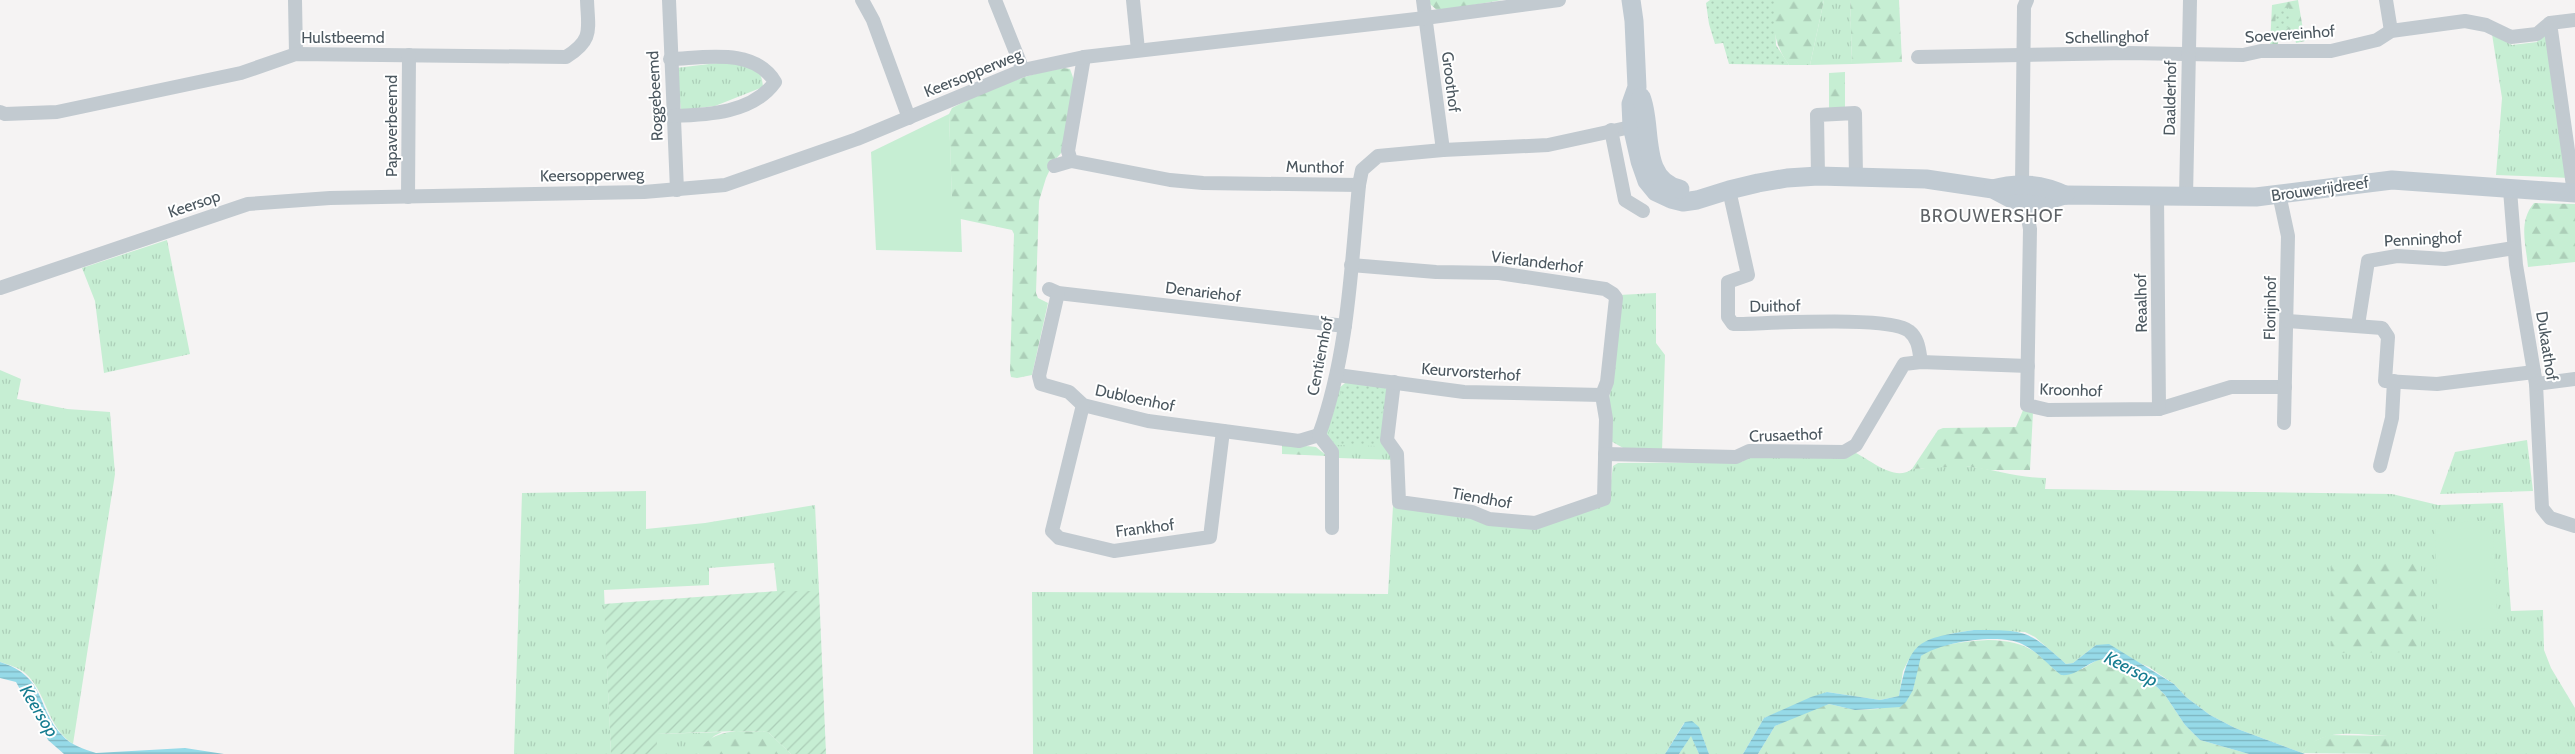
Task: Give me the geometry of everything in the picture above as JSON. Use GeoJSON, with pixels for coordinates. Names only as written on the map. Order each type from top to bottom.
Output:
{"type":"FeatureCollection","features":[{"type":"Feature","properties":{"kind":"street"},"geometry":{"type":"LineString","coordinates":[[295,0],[296,54]]}},
{"type":"Feature","properties":{"kind":"street","name":"Hulstbeemd"},"geometry":{"type":"LineString","coordinates":[[0,112],[5,114],[57,112],[241,73],[296,54],[566,57],[582,47],[588,32],[587,0]]}},
{"type":"Feature","properties":{"kind":"street","name":"Roggebeemd"},"geometry":{"type":"LineString","coordinates":[[669,0],[670,60],[677,190]]}},
{"type":"Feature","properties":{"kind":"street"},"geometry":{"type":"LineString","coordinates":[[862,0],[872,20],[909,118]]}},
{"type":"Feature","properties":{"kind":"street"},"geometry":{"type":"LineString","coordinates":[[994,0],[1022,70]]}},
{"type":"Feature","properties":{"kind":"street"},"geometry":{"type":"LineString","coordinates":[[1133,0],[1138,50]]}},
{"type":"Feature","properties":{"kind":"street","name":"Groothof"},"geometry":{"type":"LineString","coordinates":[[1423,0],[1443,150]]}},
{"type":"Feature","properties":{"kind":"street","name":"Keersopperweg"},"geometry":{"type":"LineString","coordinates":[[408,197],[677,190],[725,185],[812,156],[909,118],[1022,70],[1084,57],[1425,18],[1559,0]]}},
{"type":"Feature","properties":{"kind":"street","name":"Brouwerijdreef"},"geometry":{"type":"LineString","coordinates":[[1631,0],[1634,21],[1637,87],[1643,102],[1639,125],[1654,166],[1663,182],[1677,189],[1729,190],[1787,178],[1818,176],[1926,179],[1992,189],[2012,184],[2024,193],[2042,187],[2065,195],[2256,197],[2392,180],[2510,190],[2574,193]]}},
{"type":"Feature","properties":{"kind":"street","name":"Brouwerijdreef"},"geometry":{"type":"LineString","coordinates":[[1634,21],[1640,0]]}},
{"type":"Feature","properties":{"kind":"street"},"geometry":{"type":"LineString","coordinates":[[2024,193],[2024,7],[2027,0]]}},
{"type":"Feature","properties":{"kind":"street","name":"Daalderhof"},"geometry":{"type":"LineString","coordinates":[[2186,197],[2190,0]]}},
{"type":"Feature","properties":{"kind":"street"},"geometry":{"type":"LineString","coordinates":[[2386,0],[2391,31]]}},
{"type":"Feature","properties":{"kind":"street"},"geometry":{"type":"LineString","coordinates":[[2574,193],[2550,23],[2575,20]]}},
{"type":"Feature","properties":{"kind":"street","name":"Soevereinhof"},"geometry":{"type":"LineString","coordinates":[[2188,55],[2243,56],[2260,51],[2332,51],[2377,40],[2391,31],[2465,22],[2486,24],[2511,37],[2537,34],[2550,23]]}},
{"type":"Feature","properties":{"kind":"street","name":"Schellinghof"},"geometry":{"type":"LineString","coordinates":[[1918,56],[2025,56],[2127,53],[2188,55]]}},
{"type":"Feature","properties":{"kind":"street","name":"Papaverbeemd"},"geometry":{"type":"LineString","coordinates":[[408,197],[410,55]]}},
{"type":"Feature","properties":{"kind":"street"},"geometry":{"type":"LineString","coordinates":[[670,60],[738,57],[769,73],[774,82],[764,95],[717,114],[673,116]]}},
{"type":"Feature","properties":{"kind":"street"},"geometry":{"type":"LineString","coordinates":[[1054,166],[1072,161],[1068,150],[1084,57]]}},
{"type":"Feature","properties":{"kind":"street"},"geometry":{"type":"LineString","coordinates":[[1818,176],[1817,115],[1855,113],[1856,177]]}},
{"type":"Feature","properties":{"kind":"street","name":"Munthof"},"geometry":{"type":"LineString","coordinates":[[1072,161],[1170,180],[1204,183],[1359,185],[1362,170],[1378,156],[1443,150],[1548,146],[1639,125]]}},
{"type":"Feature","properties":{"kind":"street"},"geometry":{"type":"LineString","coordinates":[[1611,130],[1625,200],[1643,211]]}},
{"type":"Feature","properties":{"kind":"street","name":"Centiemhof"},"geometry":{"type":"LineString","coordinates":[[1319,435],[1337,375],[1345,326],[1359,185]]}},
{"type":"Feature","properties":{"kind":"street","name":"Duithof"},"geometry":{"type":"LineString","coordinates":[[1729,190],[1748,275],[1728,282],[1728,317],[1734,324],[1880,322],[1908,330],[1917,340],[1921,362]]}},
{"type":"Feature","properties":{"kind":"street","name":"Dukaathof"},"geometry":{"type":"LineString","coordinates":[[2510,190],[2514,248],[2535,378],[2542,508],[2550,518],[2575,526]]}},
{"type":"Feature","properties":{"kind":"street","name":"Kroonhof"},"geometry":{"type":"LineString","coordinates":[[2024,193],[2030,230],[2027,405],[2048,410],[2159,409],[2231,387],[2285,387]]}},
{"type":"Feature","properties":{"kind":"street","name":"Florijnhof"},"geometry":{"type":"LineString","coordinates":[[2279,194],[2288,236],[2288,320],[2284,422]]}},
{"type":"Feature","properties":{"kind":"street","name":"Reaalhof"},"geometry":{"type":"LineString","coordinates":[[2157,196],[2159,409]]}},
{"type":"Feature","properties":{"kind":"street","name":"Keersop"},"geometry":{"type":"LineString","coordinates":[[0,288],[248,204],[408,197]]}},
{"type":"Feature","properties":{"kind":"street","name":"Penninghof"},"geometry":{"type":"LineString","coordinates":[[2358,325],[2368,261],[2397,256],[2445,259],[2514,248]]}},
{"type":"Feature","properties":{"kind":"street","name":"Vierlanderhof"},"geometry":{"type":"LineString","coordinates":[[1351,265],[1436,272],[1499,273],[1604,288],[1616,298],[1607,382],[1602,395]]}},
{"type":"Feature","properties":{"kind":"street","name":"Denariehof"},"geometry":{"type":"LineString","coordinates":[[1053,291],[1345,326]]}},
{"type":"Feature","properties":{"kind":"street","name":"Dubloenhof"},"geometry":{"type":"LineString","coordinates":[[1053,291],[1039,376],[1041,384],[1069,392],[1082,405],[1148,421],[1299,441],[1319,435]]}},
{"type":"Feature","properties":{"kind":"street"},"geometry":{"type":"LineString","coordinates":[[2288,320],[2382,328],[2388,337],[2385,381],[2437,384],[2535,378],[2575,379]]}},
{"type":"Feature","properties":{"kind":"street","name":"Crusaethof"},"geometry":{"type":"LineString","coordinates":[[1605,454],[1736,457],[1749,451],[1844,452],[1856,445],[1904,364],[1921,362],[2028,366]]}},
{"type":"Feature","properties":{"kind":"street","name":"Keurvorsterhof"},"geometry":{"type":"LineString","coordinates":[[1337,375],[1464,392],[1602,395]]}},
{"type":"Feature","properties":{"kind":"street"},"geometry":{"type":"LineString","coordinates":[[2380,466],[2392,418],[2394,381]]}},
{"type":"Feature","properties":{"kind":"street","name":"Tiendhof"},"geometry":{"type":"LineString","coordinates":[[1394,382],[1387,440],[1397,454],[1398,502],[1472,512],[1489,519],[1535,523],[1604,499],[1606,419],[1602,395]]}},
{"type":"Feature","properties":{"kind":"street","name":"Frankhof"},"geometry":{"type":"LineString","coordinates":[[1082,405],[1052,531],[1059,538],[1114,551],[1210,537],[1223,431]]}},
{"type":"Feature","properties":{"kind":"street"},"geometry":{"type":"LineString","coordinates":[[1319,435],[1332,452],[1332,528]]}},
{"type":"Feature","properties":{"kind":"green space"},"geometry":{"type":"Polygon","coordinates":[[[1429,0],[1502,0],[1438,11],[1430,4],[1429,0]]]}},
{"type":"Feature","properties":{"kind":"green space"},"geometry":{"type":"Polygon","coordinates":[[[1710,0],[1774,0],[1776,45],[1789,65],[1729,64],[1723,43],[1715,44],[1709,24],[1706,3],[1710,0]]]}},
{"type":"Feature","properties":{"kind":"green space"},"geometry":{"type":"Polygon","coordinates":[[[1774,0],[1824,0],[1810,65],[1789,65],[1780,50],[1773,18],[1774,0]]]}},
{"type":"Feature","properties":{"kind":"green space"},"geometry":{"type":"Polygon","coordinates":[[[1824,0],[1850,0],[1852,64],[1810,65],[1824,0]]]}},
{"type":"Feature","properties":{"kind":"green space"},"geometry":{"type":"Polygon","coordinates":[[[1850,0],[1899,0],[1902,62],[1852,64],[1850,0]]]}},
{"type":"Feature","properties":{"kind":"green space"},"geometry":{"type":"Polygon","coordinates":[[[2298,0],[2305,41],[2296,43],[2294,33],[2278,35],[2278,46],[2270,46],[2272,5],[2298,0]]]}},
{"type":"Feature","properties":{"kind":"green space"},"geometry":{"type":"Polygon","coordinates":[[[2289,7],[2290,27],[2275,28],[2276,11],[2289,7]]]}},
{"type":"Feature","properties":{"kind":"green space"},"geometry":{"type":"Polygon","coordinates":[[[2492,34],[2512,45],[2537,42],[2540,37],[2549,35],[2570,178],[2496,175],[2502,98],[2492,34]]]}},
{"type":"Feature","properties":{"kind":"green space"},"geometry":{"type":"Polygon","coordinates":[[[734,61],[758,71],[763,87],[715,106],[681,110],[676,68],[734,61]]]}},
{"type":"Feature","properties":{"kind":"green space"},"geometry":{"type":"Polygon","coordinates":[[[1064,68],[1070,69],[1075,83],[1062,152],[1054,161],[1046,178],[1039,201],[1036,293],[1038,298],[1048,303],[1032,375],[1017,378],[1011,377],[1010,372],[1014,234],[1012,230],[956,218],[952,203],[949,114],[952,108],[993,89],[1021,78],[1064,68]]]}},
{"type":"Feature","properties":{"kind":"green space"},"geometry":{"type":"Polygon","coordinates":[[[1845,72],[1845,108],[1829,109],[1829,73],[1845,72]]]}},
{"type":"Feature","properties":{"kind":"green space"},"geometry":{"type":"Polygon","coordinates":[[[949,114],[952,197],[960,198],[962,252],[876,250],[871,152],[949,114]]]}},
{"type":"Feature","properties":{"kind":"green space"},"geometry":{"type":"Polygon","coordinates":[[[2534,203],[2575,204],[2575,262],[2528,267],[2524,234],[2526,218],[2534,203]]]}},
{"type":"Feature","properties":{"kind":"green space"},"geometry":{"type":"Polygon","coordinates":[[[167,240],[190,354],[104,373],[95,301],[82,268],[167,240]]]}},
{"type":"Feature","properties":{"kind":"green space"},"geometry":{"type":"Polygon","coordinates":[[[1656,293],[1656,343],[1665,355],[1662,451],[1625,449],[1609,440],[1609,401],[1619,295],[1656,293]]]}},
{"type":"Feature","properties":{"kind":"green space"},"geometry":{"type":"Polygon","coordinates":[[[0,370],[21,379],[17,399],[67,409],[110,412],[115,474],[73,744],[57,728],[38,690],[25,673],[13,666],[0,662],[0,370]]]}},
{"type":"Feature","properties":{"kind":"green space"},"geometry":{"type":"Polygon","coordinates":[[[1350,379],[1385,386],[1388,394],[1394,460],[1339,458],[1326,432],[1339,388],[1350,379]]]}},
{"type":"Feature","properties":{"kind":"green space"},"geometry":{"type":"Polygon","coordinates":[[[1349,382],[1382,387],[1385,392],[1378,446],[1336,445],[1328,436],[1341,392],[1349,382]]]}},
{"type":"Feature","properties":{"kind":"green space"},"geometry":{"type":"Polygon","coordinates":[[[2026,403],[2033,412],[2030,470],[1989,470],[1966,466],[1912,469],[1938,430],[1943,428],[2016,427],[2026,403]]]}},
{"type":"Feature","properties":{"kind":"green space"},"geometry":{"type":"Polygon","coordinates":[[[2527,440],[2533,491],[2440,494],[2455,452],[2527,440]]]}},
{"type":"Feature","properties":{"kind":"green space"},"geometry":{"type":"Polygon","coordinates":[[[1282,444],[1316,447],[1327,456],[1282,454],[1282,444]]]}},
{"type":"Feature","properties":{"kind":"green space"},"geometry":{"type":"Polygon","coordinates":[[[1856,453],[1891,472],[1898,473],[1912,469],[1946,466],[1966,466],[2026,477],[2046,478],[2045,489],[2392,494],[2438,505],[2503,503],[2511,611],[2543,610],[2544,650],[2551,668],[2575,708],[2575,754],[2388,754],[2388,736],[2353,734],[2330,735],[2310,744],[2302,753],[2235,728],[2210,715],[2186,697],[2174,684],[2149,667],[2096,645],[2073,663],[2066,664],[2035,637],[2025,632],[1974,630],[1949,634],[1909,659],[1903,671],[1899,696],[1880,700],[1827,692],[1764,718],[1743,754],[1709,754],[1699,728],[1684,723],[1665,754],[1033,754],[1032,592],[1388,594],[1393,506],[1537,528],[1609,496],[1613,466],[1618,463],[1742,462],[1746,457],[1856,453]]]}},
{"type":"Feature","properties":{"kind":"green space"},"geometry":{"type":"Polygon","coordinates":[[[646,491],[646,529],[705,523],[815,505],[819,591],[777,591],[774,563],[709,568],[709,585],[604,590],[611,754],[514,754],[522,493],[646,491]]]}},
{"type":"Feature","properties":{"kind":"green space"},"geometry":{"type":"Polygon","coordinates":[[[2492,520],[2498,628],[2438,631],[2435,524],[2492,520]]]}},
{"type":"Feature","properties":{"kind":"green space"},"geometry":{"type":"Polygon","coordinates":[[[2421,562],[2421,652],[2332,653],[2331,563],[2421,562]]]}},
{"type":"Feature","properties":{"kind":"green space"},"geometry":{"type":"Polygon","coordinates":[[[777,591],[819,591],[826,754],[791,754],[768,732],[736,731],[657,734],[657,754],[611,754],[604,604],[777,591]]]}},
{"type":"Feature","properties":{"kind":"green space"},"geometry":{"type":"Polygon","coordinates":[[[1988,640],[2009,642],[2026,647],[2040,656],[2056,671],[2082,669],[2099,659],[2113,662],[2157,687],[2165,695],[2185,725],[2200,740],[2249,754],[1758,754],[1775,726],[1809,710],[1829,704],[1855,710],[1878,709],[1913,690],[1919,659],[1923,654],[1950,644],[1988,640]]]}},
{"type":"Feature","properties":{"kind":"green space"},"geometry":{"type":"Polygon","coordinates":[[[736,731],[768,732],[791,754],[698,754],[704,744],[713,737],[736,731]]]}},
{"type":"Feature","properties":{"kind":"green space"},"geometry":{"type":"Polygon","coordinates":[[[722,732],[714,736],[698,754],[657,754],[656,734],[722,732]]]}},
{"type":"Feature","properties":{"kind":"green space"},"geometry":{"type":"Polygon","coordinates":[[[1691,735],[1699,754],[1679,754],[1691,735]]]}},
{"type":"Feature","properties":{"kind":"green space"},"geometry":{"type":"Polygon","coordinates":[[[2328,735],[2389,736],[2388,754],[2302,753],[2310,743],[2328,735]]]}},
{"type":"Feature","properties":{"kind":"water"},"geometry":{"type":"Polygon","coordinates":[[[1974,630],[2025,634],[2043,644],[2066,664],[2073,663],[2096,645],[2109,644],[2174,684],[2186,697],[2210,715],[2235,728],[2305,754],[2249,754],[2200,740],[2185,725],[2165,695],[2157,687],[2106,659],[2094,662],[2073,673],[2061,675],[2038,654],[2022,644],[1999,639],[1985,639],[1956,643],[1930,651],[1921,656],[1913,690],[1906,702],[1900,707],[1855,710],[1829,704],[1775,726],[1758,754],[1743,754],[1764,718],[1811,697],[1827,692],[1880,700],[1899,696],[1908,663],[1913,652],[1920,645],[1941,636],[1974,630]]]}},
{"type":"Feature","properties":{"kind":"water"},"geometry":{"type":"Polygon","coordinates":[[[0,662],[15,668],[26,676],[33,684],[54,724],[65,738],[82,748],[96,753],[185,748],[224,754],[64,754],[48,740],[16,682],[0,678],[0,662]]]}},
{"type":"Feature","properties":{"kind":"water"},"geometry":{"type":"Polygon","coordinates":[[[1692,721],[1699,727],[1709,754],[1699,754],[1691,736],[1679,754],[1665,754],[1685,722],[1692,721]]]}},
{"type":"Feature","properties":{"kind":"district","name":"BROUWERSHOF"},"geometry":{"type":"Point","coordinates":[1992,216]}}]}
